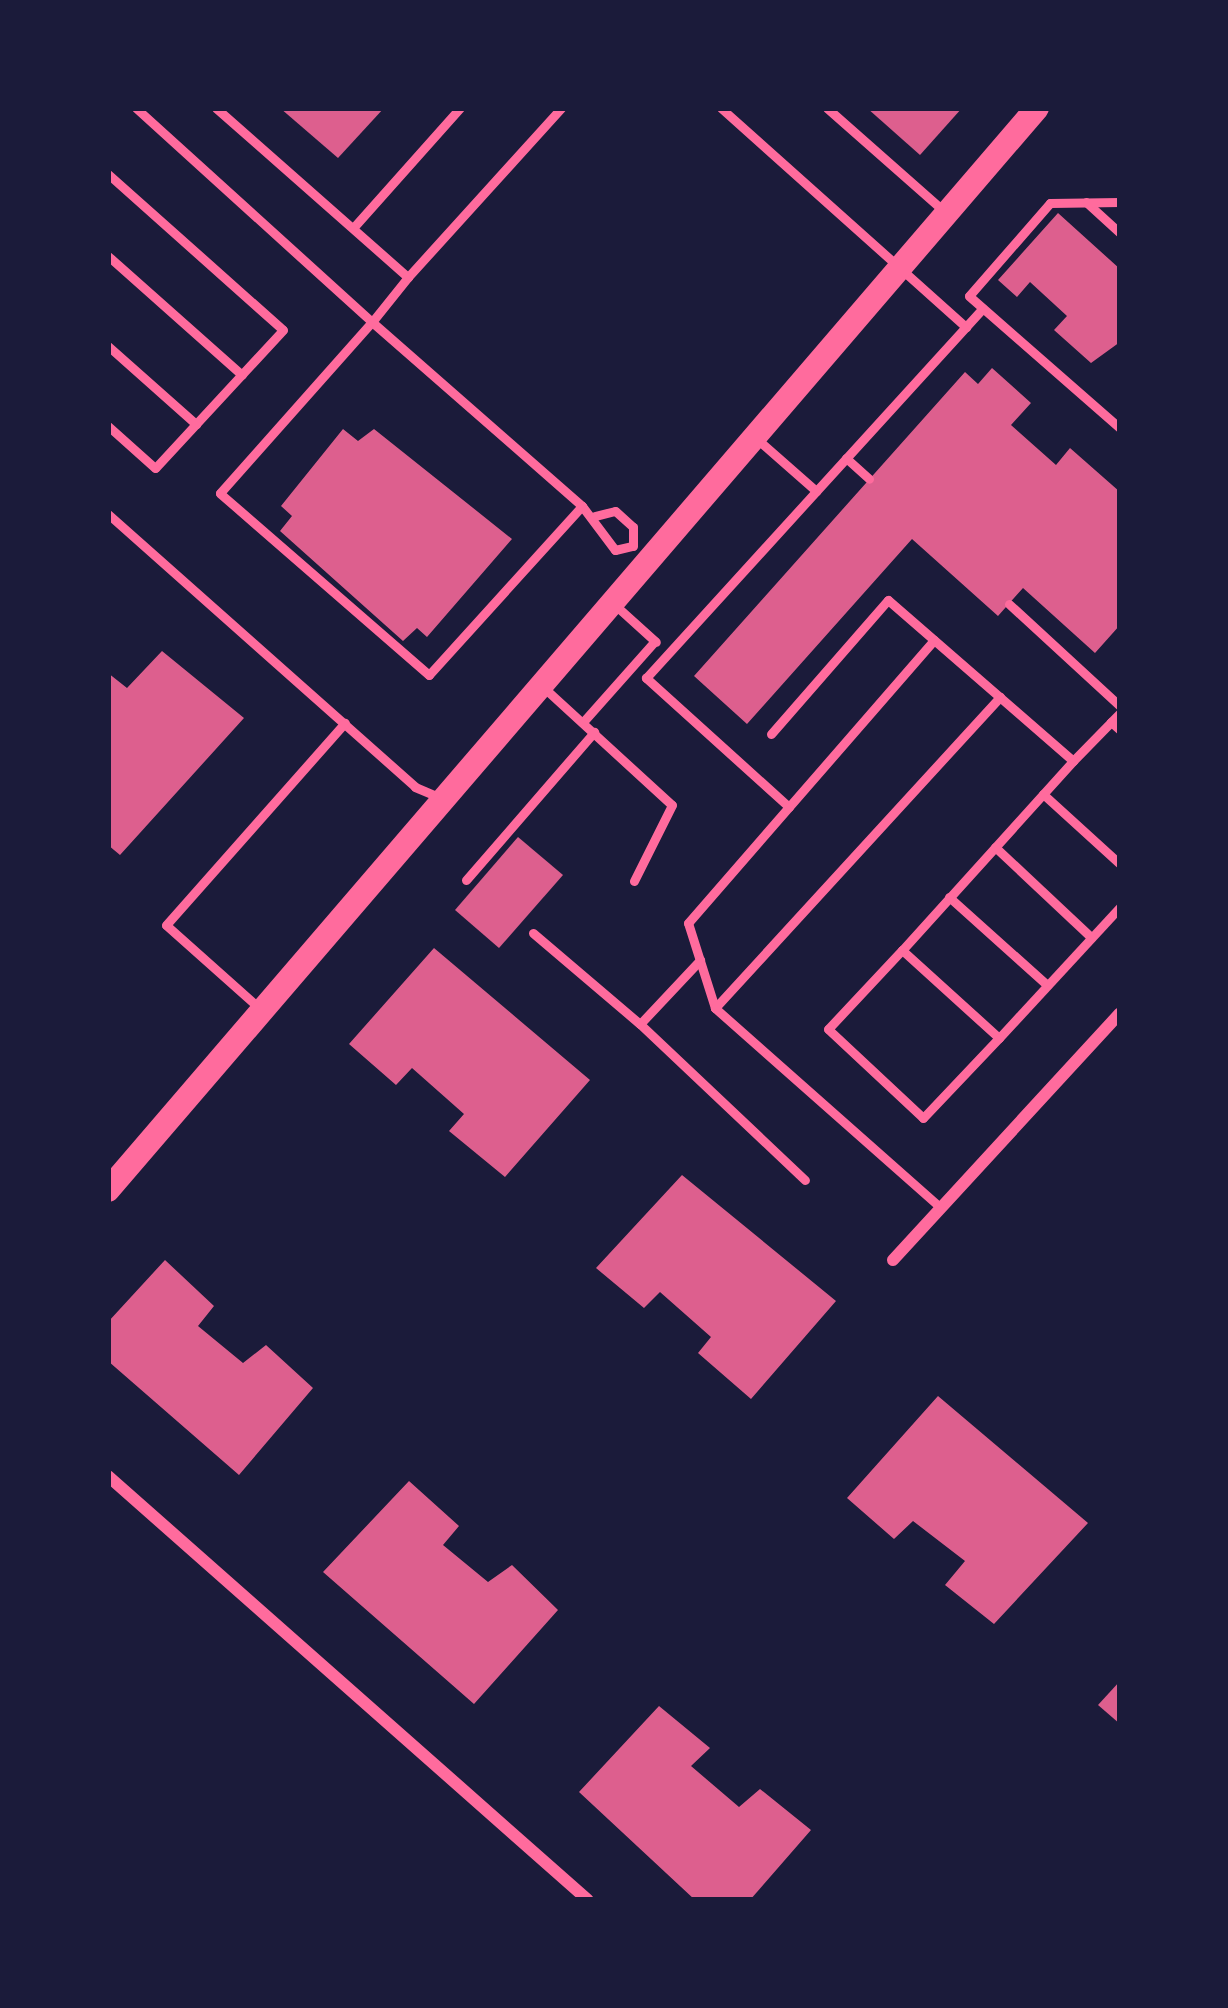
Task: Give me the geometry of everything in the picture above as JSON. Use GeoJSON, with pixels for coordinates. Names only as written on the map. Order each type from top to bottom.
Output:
{"type":"FeatureCollection","features":[{"type":"Feature","properties":{"kind":"main road"},"geometry":{"type":"LineString","coordinates":[[108,1190],[612,603],[641,553],[755,437],[1037,108]]}},
{"type":"Feature","properties":{"kind":"street"},"geometry":{"type":"LineString","coordinates":[[893,1260],[1120,1013]]}},
{"type":"Feature","properties":{"kind":"street"},"geometry":{"type":"LineString","coordinates":[[108,1476],[588,1900]]}},
{"type":"Feature","properties":{"kind":"lane"},"geometry":{"type":"LineString","coordinates":[[136,108],[595,516],[596,533],[615,550],[641,553],[633,527],[615,511],[595,516]]}},
{"type":"Feature","properties":{"kind":"lane"},"geometry":{"type":"LineString","coordinates":[[216,108],[407,277]]}},
{"type":"Feature","properties":{"kind":"lane"},"geometry":{"type":"LineString","coordinates":[[353,229],[460,108]]}},
{"type":"Feature","properties":{"kind":"lane"},"geometry":{"type":"LineString","coordinates":[[561,108],[220,493],[429,675],[582,506]]}},
{"type":"Feature","properties":{"kind":"lane"},"geometry":{"type":"LineString","coordinates":[[721,108],[966,327]]}},
{"type":"Feature","properties":{"kind":"lane"},"geometry":{"type":"LineString","coordinates":[[827,108],[947,213]]}},
{"type":"Feature","properties":{"kind":"lane"},"geometry":{"type":"LineString","coordinates":[[108,173],[284,330],[155,468],[108,426]]}},
{"type":"Feature","properties":{"kind":"lane"},"geometry":{"type":"LineString","coordinates":[[1086,202],[1120,233]]}},
{"type":"Feature","properties":{"kind":"lane"},"geometry":{"type":"LineString","coordinates":[[1120,202],[1050,203],[969,296],[1120,428]]}},
{"type":"Feature","properties":{"kind":"lane"},"geometry":{"type":"LineString","coordinates":[[108,256],[242,375]]}},
{"type":"Feature","properties":{"kind":"lane"},"geometry":{"type":"LineString","coordinates":[[789,807],[646,678],[983,308]]}},
{"type":"Feature","properties":{"kind":"lane"},"geometry":{"type":"LineString","coordinates":[[108,346],[196,424]]}},
{"type":"Feature","properties":{"kind":"lane"},"geometry":{"type":"LineString","coordinates":[[755,437],[817,491]]}},
{"type":"Feature","properties":{"kind":"lane"},"geometry":{"type":"LineString","coordinates":[[846,458],[869,478]]}},
{"type":"Feature","properties":{"kind":"lane"},"geometry":{"type":"LineString","coordinates":[[108,514],[415,787],[444,799]]}},
{"type":"Feature","properties":{"kind":"lane"},"geometry":{"type":"LineString","coordinates":[[770,734],[888,600],[1073,761]]}},
{"type":"Feature","properties":{"kind":"lane"},"geometry":{"type":"LineString","coordinates":[[612,603],[668,654]]}},
{"type":"Feature","properties":{"kind":"lane"},"geometry":{"type":"LineString","coordinates":[[1009,604],[1118,718],[1073,761],[828,1030],[923,1118],[1120,907]]}},
{"type":"Feature","properties":{"kind":"lane"},"geometry":{"type":"LineString","coordinates":[[934,640],[688,923],[715,1008],[941,1208]]}},
{"type":"Feature","properties":{"kind":"lane"},"geometry":{"type":"LineString","coordinates":[[583,722],[655,641]]}},
{"type":"Feature","properties":{"kind":"lane"},"geometry":{"type":"LineString","coordinates":[[542,686],[672,805],[634,881]]}},
{"type":"Feature","properties":{"kind":"lane"},"geometry":{"type":"LineString","coordinates":[[715,1008],[1000,697]]}},
{"type":"Feature","properties":{"kind":"lane"},"geometry":{"type":"LineString","coordinates":[[263,1010],[166,925],[345,723]]}},
{"type":"Feature","properties":{"kind":"lane"},"geometry":{"type":"LineString","coordinates":[[466,880],[594,732]]}},
{"type":"Feature","properties":{"kind":"lane"},"geometry":{"type":"LineString","coordinates":[[1043,794],[1120,864]]}},
{"type":"Feature","properties":{"kind":"lane"},"geometry":{"type":"LineString","coordinates":[[995,847],[1091,937]]}},
{"type":"Feature","properties":{"kind":"lane"},"geometry":{"type":"LineString","coordinates":[[950,897],[1047,985]]}},
{"type":"Feature","properties":{"kind":"lane"},"geometry":{"type":"LineString","coordinates":[[533,933],[640,1024],[805,1180]]}},
{"type":"Feature","properties":{"kind":"lane"},"geometry":{"type":"LineString","coordinates":[[902,950],[999,1038]]}},
{"type":"Feature","properties":{"kind":"lane"},"geometry":{"type":"LineString","coordinates":[[640,1024],[700,960]]}},
{"type":"Feature","properties":{"kind":"building"},"geometry":{"type":"Polygon","coordinates":[[[280,108],[384,108],[338,158],[280,108]]]}},
{"type":"Feature","properties":{"kind":"building"},"geometry":{"type":"Polygon","coordinates":[[[867,108],[962,108],[920,155],[867,108]]]}},
{"type":"Feature","properties":{"kind":"building"},"geometry":{"type":"Polygon","coordinates":[[[1058,213],[1120,269],[1120,342],[1091,363],[1054,330],[1067,316],[1030,282],[1017,297],[998,280],[1058,213]]]}},
{"type":"Feature","properties":{"kind":"building"},"geometry":{"type":"Polygon","coordinates":[[[992,368],[1031,403],[1011,425],[1056,465],[1070,448],[1120,492],[1120,625],[1095,653],[1023,588],[998,616],[912,539],[747,724],[694,676],[965,372],[978,384],[992,368]]]}},
{"type":"Feature","properties":{"kind":"building"},"geometry":{"type":"Polygon","coordinates":[[[343,429],[358,441],[374,429],[512,539],[427,637],[417,628],[403,641],[280,531],[292,516],[281,506],[343,429]]]}},
{"type":"Feature","properties":{"kind":"building"},"geometry":{"type":"Polygon","coordinates":[[[162,651],[244,718],[120,855],[108,845],[108,673],[127,688],[162,651]]]}},
{"type":"Feature","properties":{"kind":"building"},"geometry":{"type":"Polygon","coordinates":[[[518,837],[563,875],[499,948],[455,910],[518,837]]]}},
{"type":"Feature","properties":{"kind":"building"},"geometry":{"type":"Polygon","coordinates":[[[434,948],[590,1080],[505,1177],[449,1131],[464,1114],[412,1068],[396,1085],[349,1044],[434,948]]]}},
{"type":"Feature","properties":{"kind":"building"},"geometry":{"type":"Polygon","coordinates":[[[682,1175],[836,1301],[751,1399],[698,1353],[711,1337],[660,1292],[644,1308],[596,1268],[682,1175]]]}},
{"type":"Feature","properties":{"kind":"building"},"geometry":{"type":"Polygon","coordinates":[[[165,1260],[214,1306],[198,1326],[243,1363],[266,1345],[313,1388],[239,1475],[108,1361],[108,1322],[165,1260]]]}},
{"type":"Feature","properties":{"kind":"building"},"geometry":{"type":"Polygon","coordinates":[[[938,1396],[1088,1523],[994,1624],[945,1585],[965,1561],[913,1521],[894,1539],[847,1498],[938,1396]]]}},
{"type":"Feature","properties":{"kind":"building"},"geometry":{"type":"Polygon","coordinates":[[[409,1481],[459,1526],[443,1545],[488,1582],[512,1565],[558,1610],[474,1704],[323,1572],[409,1481]]]}},
{"type":"Feature","properties":{"kind":"building"},"geometry":{"type":"Polygon","coordinates":[[[1120,1681],[1120,1724],[1098,1705],[1120,1681]]]}},
{"type":"Feature","properties":{"kind":"building"},"geometry":{"type":"Polygon","coordinates":[[[659,1706],[710,1748],[691,1766],[739,1807],[760,1789],[811,1830],[750,1900],[695,1900],[579,1792],[659,1706]]]}}]}
